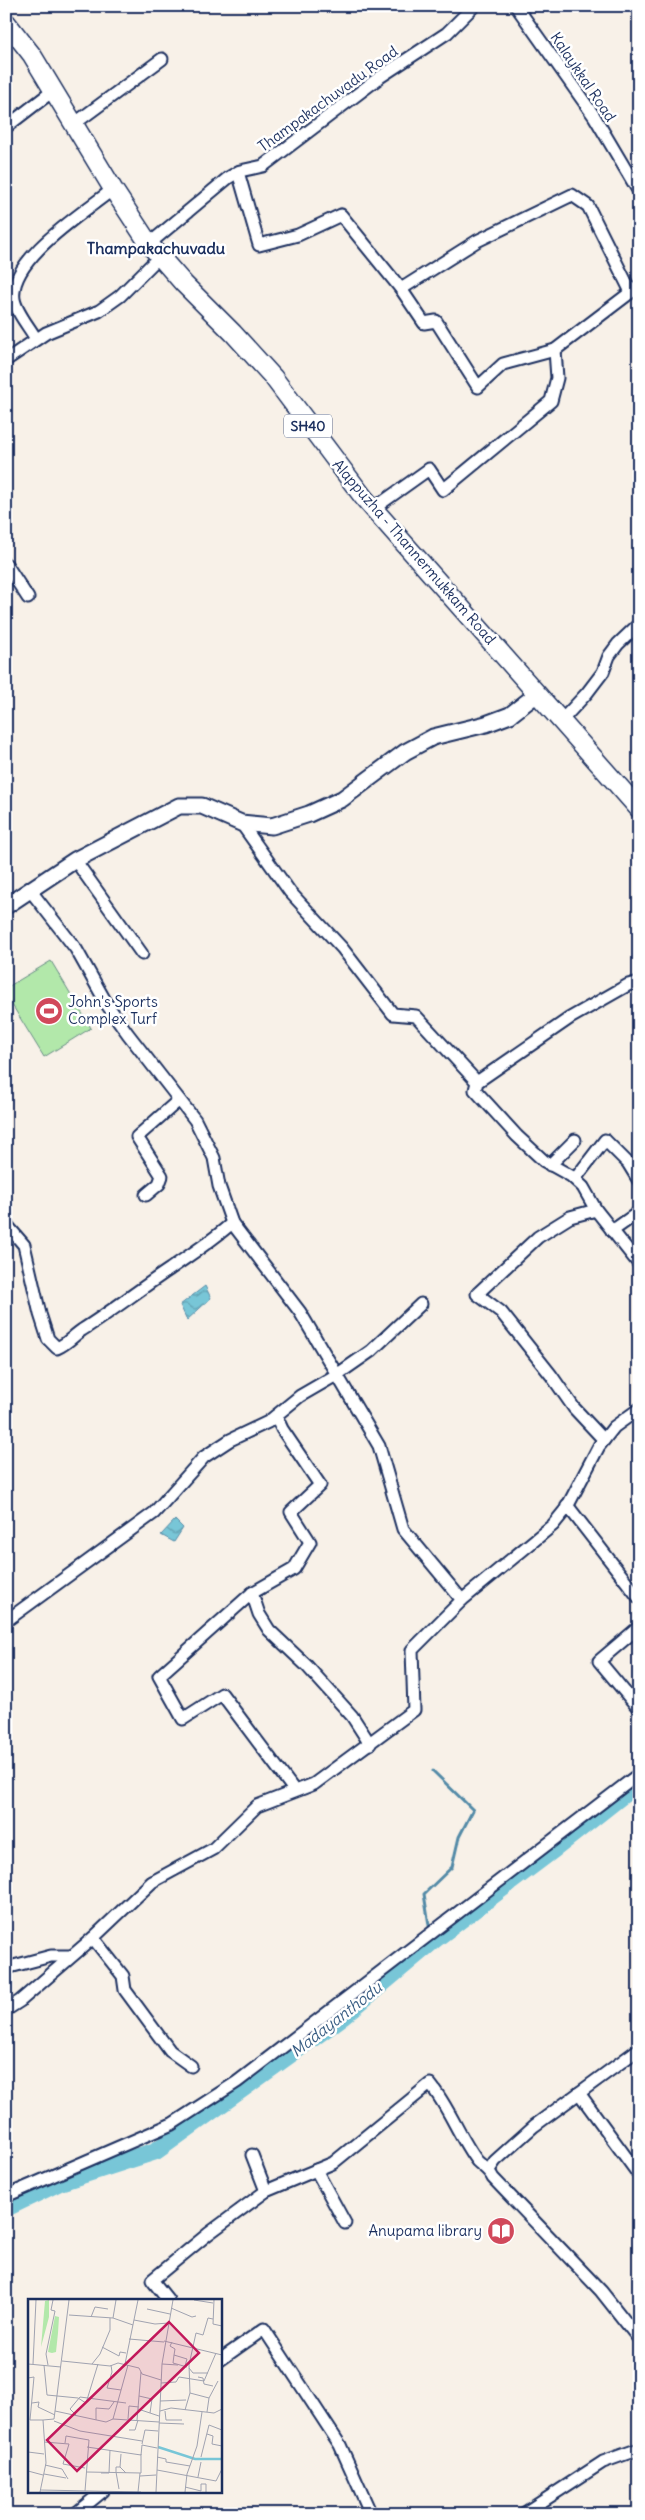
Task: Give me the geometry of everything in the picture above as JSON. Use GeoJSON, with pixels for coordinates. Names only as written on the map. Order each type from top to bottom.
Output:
{"type":"FeatureCollection","features":[{"type":"Feature","properties":{"kind":"main road","name":"Alappuzha - Thannermukkam Road"},"geometry":{"type":"LineString","coordinates":[[6,22],[32,55],[113,189],[154,250],[273,377],[322,445],[373,509],[639,809]]}},
{"type":"Feature","properties":{"kind":"street","name":"Thampakachuvadu Road"},"geometry":{"type":"LineString","coordinates":[[6,360],[36,339],[99,311],[120,296],[166,232],[213,189],[238,172],[263,166],[380,77],[448,33],[474,6]]}},
{"type":"Feature","properties":{"kind":"street","name":"Kalaykkal Road"},"geometry":{"type":"LineString","coordinates":[[516,6],[594,116],[639,192]]}},
{"type":"Feature","properties":{"kind":"street"},"geometry":{"type":"LineString","coordinates":[[74,124],[162,59]]}},
{"type":"Feature","properties":{"kind":"street"},"geometry":{"type":"LineString","coordinates":[[6,127],[54,90]]}},
{"type":"Feature","properties":{"kind":"street"},"geometry":{"type":"LineString","coordinates":[[238,172],[259,245],[298,236],[341,215],[401,288],[424,323],[436,321],[478,387],[503,364],[555,350],[635,289],[588,206],[572,195],[477,241],[401,288]]}},
{"type":"Feature","properties":{"kind":"street"},"geometry":{"type":"LineString","coordinates":[[36,339],[15,302],[13,290],[21,268],[36,250],[113,189]]}},
{"type":"Feature","properties":{"kind":"street"},"geometry":{"type":"LineString","coordinates":[[373,509],[429,469],[443,490],[551,401],[557,378],[555,350]]}},
{"type":"Feature","properties":{"kind":"street"},"geometry":{"type":"LineString","coordinates":[[6,564],[28,598]]}},
{"type":"Feature","properties":{"kind":"street"},"geometry":{"type":"LineString","coordinates":[[561,721],[587,693],[618,644],[639,624]]}},
{"type":"Feature","properties":{"kind":"street"},"geometry":{"type":"LineString","coordinates":[[6,906],[75,860],[179,806],[202,806],[241,822],[272,826],[309,814],[342,799],[405,752],[433,737],[486,724],[510,715],[537,694]]}},
{"type":"Feature","properties":{"kind":"street"},"geometry":{"type":"LineString","coordinates":[[241,822],[290,892],[342,948],[393,1014],[416,1016],[476,1082]]}},
{"type":"Feature","properties":{"kind":"street"},"geometry":{"type":"LineString","coordinates":[[75,860],[142,954]]}},
{"type":"Feature","properties":{"kind":"street"},"geometry":{"type":"LineString","coordinates":[[30,890],[76,949],[108,1006],[128,1034],[195,1120],[214,1158],[219,1186],[232,1223],[300,1312],[379,1446],[404,1529],[462,1600]]}},
{"type":"Feature","properties":{"kind":"street"},"geometry":{"type":"LineString","coordinates":[[639,982],[628,985],[570,1018],[476,1082],[475,1090],[517,1136],[550,1165],[574,1179],[583,1187],[596,1210],[639,1264]]}},
{"type":"Feature","properties":{"kind":"street"},"geometry":{"type":"LineString","coordinates":[[146,1195],[159,1184],[162,1176],[137,1137],[179,1100]]}},
{"type":"Feature","properties":{"kind":"street"},"geometry":{"type":"LineString","coordinates":[[550,1165],[575,1140]]}},
{"type":"Feature","properties":{"kind":"street"},"geometry":{"type":"LineString","coordinates":[[574,1179],[605,1140],[628,1163],[639,1181]]}},
{"type":"Feature","properties":{"kind":"street"},"geometry":{"type":"LineString","coordinates":[[596,1210],[570,1217],[538,1237],[477,1294],[501,1312],[551,1375],[574,1408],[604,1440]]}},
{"type":"Feature","properties":{"kind":"street"},"geometry":{"type":"LineString","coordinates":[[612,1231],[639,1212]]}},
{"type":"Feature","properties":{"kind":"street"},"geometry":{"type":"LineString","coordinates":[[6,1224],[24,1246],[48,1339],[57,1348],[64,1346],[78,1333],[119,1307],[211,1241],[232,1223]]}},
{"type":"Feature","properties":{"kind":"street"},"geometry":{"type":"LineString","coordinates":[[6,1621],[154,1513],[204,1457],[230,1440],[276,1416],[300,1396],[372,1351],[422,1304]]}},
{"type":"Feature","properties":{"kind":"street"},"geometry":{"type":"LineString","coordinates":[[6,2010],[20,2001],[69,1956],[92,1938],[152,1882],[213,1848],[257,1806],[294,1790],[314,1784],[414,1710],[412,1650],[462,1600],[553,1526],[604,1440],[614,1427],[639,1409]]}},
{"type":"Feature","properties":{"kind":"street"},"geometry":{"type":"LineString","coordinates":[[276,1416],[282,1429],[320,1485],[291,1512],[310,1542],[294,1569],[252,1593],[159,1676],[183,1719],[222,1694],[294,1790]]}},
{"type":"Feature","properties":{"kind":"street"},"geometry":{"type":"LineString","coordinates":[[567,1505],[639,1598]]}},
{"type":"Feature","properties":{"kind":"street"},"geometry":{"type":"LineString","coordinates":[[252,1593],[259,1614],[269,1630],[307,1666],[352,1716],[370,1744]]}},
{"type":"Feature","properties":{"kind":"street"},"geometry":{"type":"LineString","coordinates":[[639,1627],[599,1661],[639,1709]]}},
{"type":"Feature","properties":{"kind":"street"},"geometry":{"type":"LineString","coordinates":[[6,2196],[172,2124],[237,2082],[639,1774]]}},
{"type":"Feature","properties":{"kind":"street"},"geometry":{"type":"LineString","coordinates":[[92,1938],[123,1976],[125,1990],[170,2051],[191,2066]]}},
{"type":"Feature","properties":{"kind":"street"},"geometry":{"type":"LineString","coordinates":[[6,1968],[51,1956],[69,1956]]}},
{"type":"Feature","properties":{"kind":"street"},"geometry":{"type":"LineString","coordinates":[[489,2170],[495,2161],[534,2126],[639,2049]]}},
{"type":"Feature","properties":{"kind":"street"},"geometry":{"type":"LineString","coordinates":[[167,2299],[152,2280],[208,2234],[266,2192],[333,2163],[430,2084],[443,2100],[478,2162],[489,2170],[499,2184],[601,2291],[639,2339]]}},
{"type":"Feature","properties":{"kind":"street"},"geometry":{"type":"LineString","coordinates":[[579,2093],[639,2175]]}},
{"type":"Feature","properties":{"kind":"street"},"geometry":{"type":"LineString","coordinates":[[252,2155],[266,2192]]}},
{"type":"Feature","properties":{"kind":"street"},"geometry":{"type":"LineString","coordinates":[[316,2170],[345,2223]]}},
{"type":"Feature","properties":{"kind":"street"},"geometry":{"type":"LineString","coordinates":[[221,2359],[264,2329],[340,2445],[371,2514]]}},
{"type":"Feature","properties":{"kind":"street"},"geometry":{"type":"LineString","coordinates":[[522,2514],[603,2462],[639,2449]]}},
{"type":"Feature","properties":{"kind":"street"},"geometry":{"type":"LineString","coordinates":[[75,2514],[102,2492]]}},
{"type":"Feature","properties":{"kind":"green space","name":"John's Sports Complex Turf"},"geometry":{"type":"Polygon","coordinates":[[[51,961],[91,1028],[44,1057],[6,995],[6,988],[51,961]]]}},
{"type":"Feature","properties":{"kind":"water"},"geometry":{"type":"Polygon","coordinates":[[[205,1286],[211,1298],[187,1320],[180,1305],[205,1286]]]}},
{"type":"Feature","properties":{"kind":"water"},"geometry":{"type":"Polygon","coordinates":[[[175,1520],[183,1528],[174,1542],[161,1535],[175,1520]]]}},
{"type":"Feature","properties":{"kind":"waterway"},"geometry":{"type":"LineString","coordinates":[[430,1931],[424,1894],[452,1867],[459,1837],[473,1810],[433,1771]]}},
{"type":"Feature","properties":{"kind":"waterway","name":"Madayanthodu"},"geometry":{"type":"LineString","coordinates":[[6,2208],[60,2182],[156,2151],[342,2017],[435,1939],[639,1782]]}},
{"type":"Feature","properties":{"kind":"place","name":"John's Sports Complex Turf"},"geometry":{"type":"Point","coordinates":[49,1011]}},
{"type":"Feature","properties":{"kind":"place","name":"Anupama library"},"geometry":{"type":"Point","coordinates":[501,2231]}},
{"type":"Feature","properties":{"kind":"district","name":"Thampakachuvadu"},"geometry":{"type":"Point","coordinates":[156,248]}}]}
